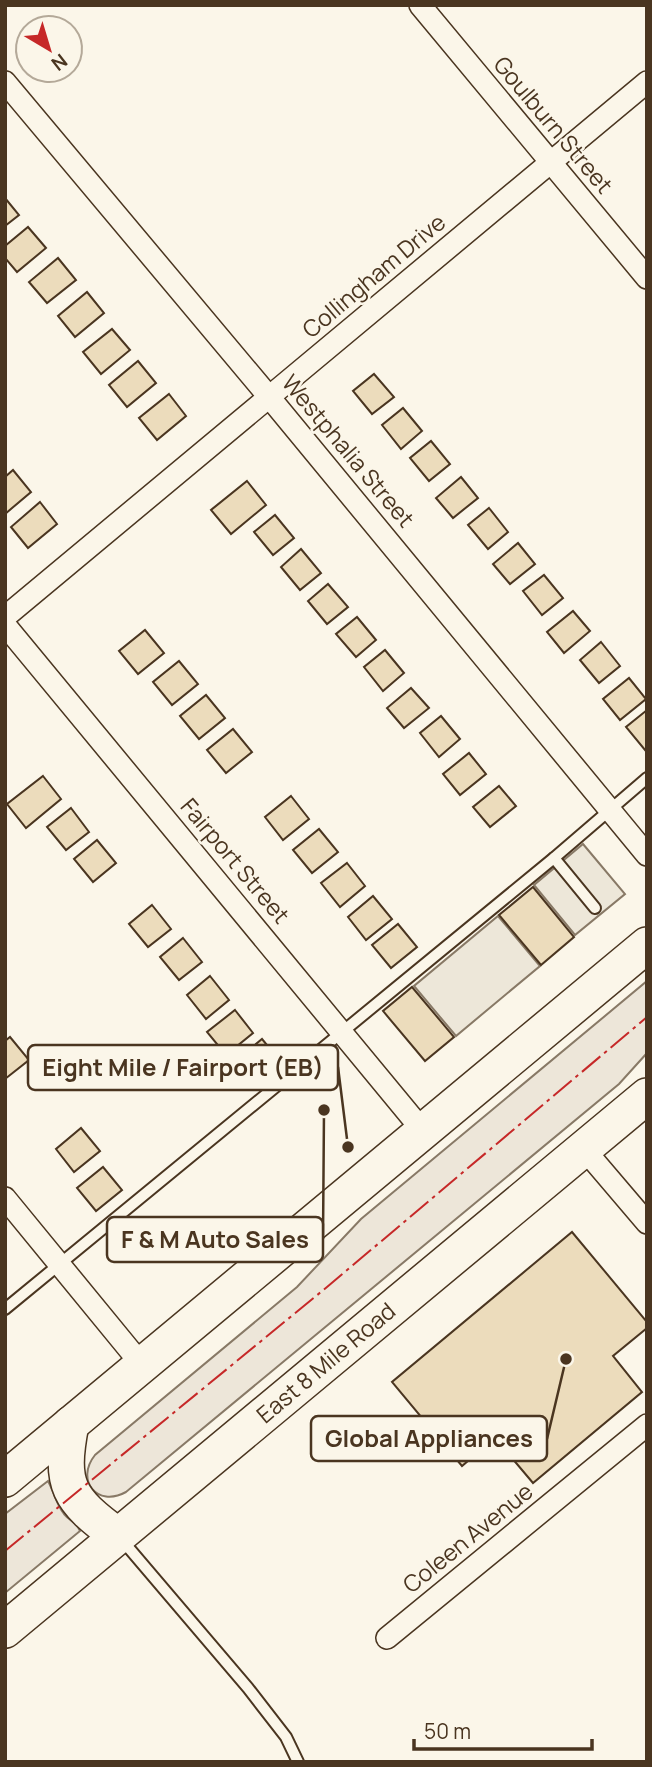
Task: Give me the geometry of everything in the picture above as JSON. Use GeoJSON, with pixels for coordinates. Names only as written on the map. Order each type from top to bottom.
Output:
{"type":"FeatureCollection","features":[{"type":"Feature","properties":{"kind":"highway"},"geometry":{"type":"LineString","coordinates":[[5,1479],[647,945]]}},
{"type":"Feature","properties":{"kind":"highway","name":"East 8 Mile Road"},"geometry":{"type":"LineString","coordinates":[[5,1630],[647,1097]]}},
{"type":"Feature","properties":{"kind":"highway"},"geometry":{"type":"LineString","coordinates":[[71,1424],[65,1463],[70,1488],[88,1511],[118,1536]]}},
{"type":"Feature","properties":{"kind":"street","name":"Goulburn Street"},"geometry":{"type":"LineString","coordinates":[[420,5],[647,278]]}},
{"type":"Feature","properties":{"kind":"street","name":"Westphalia Street"},"geometry":{"type":"LineString","coordinates":[[5,82],[647,855]]}},
{"type":"Feature","properties":{"kind":"street","name":"Collingham Drive"},"geometry":{"type":"LineString","coordinates":[[5,617],[647,82]]}},
{"type":"Feature","properties":{"kind":"street","name":"Fairport Street"},"geometry":{"type":"LineString","coordinates":[[5,625],[343,1031],[423,1132]]}},
{"type":"Feature","properties":{"kind":"street"},"geometry":{"type":"LineString","coordinates":[[584,1149],[647,1223]]}},
{"type":"Feature","properties":{"kind":"street"},"geometry":{"type":"LineString","coordinates":[[5,1198],[142,1365]]}},
{"type":"Feature","properties":{"kind":"street","name":"Coleen Avenue"},"geometry":{"type":"LineString","coordinates":[[387,1638],[647,1425]]}},
{"type":"Feature","properties":{"kind":"lane"},"geometry":{"type":"LineString","coordinates":[[5,1309],[554,858],[647,778]]}},
{"type":"Feature","properties":{"kind":"lane"},"geometry":{"type":"LineString","coordinates":[[554,858],[595,908]]}},
{"type":"Feature","properties":{"kind":"lane"},"geometry":{"type":"LineString","coordinates":[[118,1536],[286,1737],[297,1761]]}},
{"type":"Feature","properties":{"kind":"shaded area"},"geometry":{"type":"Polygon","coordinates":[[[583,844],[625,894],[575,935],[534,885],[583,844]]]}},
{"type":"Feature","properties":{"kind":"shaded area"},"geometry":{"type":"Polygon","coordinates":[[[498,916],[540,966],[456,1036],[414,986],[498,916]]]}},
{"type":"Feature","properties":{"kind":"shaded area"},"geometry":{"type":"Polygon","coordinates":[[[647,981],[647,1053],[619,1084],[126,1492],[106,1496],[92,1489],[87,1474],[95,1455],[297,1287],[361,1219],[647,981]]]}},
{"type":"Feature","properties":{"kind":"shaded area"},"geometry":{"type":"Polygon","coordinates":[[[48,1481],[61,1510],[80,1531],[5,1593],[5,1514],[48,1481]]]}},
{"type":"Feature","properties":{"kind":"building"},"geometry":{"type":"Polygon","coordinates":[[[5,198],[19,215],[5,226],[5,198]]]}},
{"type":"Feature","properties":{"kind":"building"},"geometry":{"type":"Polygon","coordinates":[[[28,227],[46,248],[17,272],[5,258],[5,246],[28,227]]]}},
{"type":"Feature","properties":{"kind":"building"},"geometry":{"type":"Polygon","coordinates":[[[58,258],[76,280],[47,303],[29,282],[58,258]]]}},
{"type":"Feature","properties":{"kind":"building"},"geometry":{"type":"Polygon","coordinates":[[[87,292],[104,313],[75,337],[58,316],[87,292]]]}},
{"type":"Feature","properties":{"kind":"building"},"geometry":{"type":"Polygon","coordinates":[[[112,329],[130,350],[101,374],[83,352],[112,329]]]}},
{"type":"Feature","properties":{"kind":"building"},"geometry":{"type":"Polygon","coordinates":[[[138,361],[156,383],[127,407],[109,385],[138,361]]]}},
{"type":"Feature","properties":{"kind":"building"},"geometry":{"type":"Polygon","coordinates":[[[374,374],[394,397],[372,414],[353,391],[374,374]]]}},
{"type":"Feature","properties":{"kind":"building"},"geometry":{"type":"Polygon","coordinates":[[[169,394],[186,416],[157,440],[139,418],[169,394]]]}},
{"type":"Feature","properties":{"kind":"building"},"geometry":{"type":"Polygon","coordinates":[[[403,408],[422,431],[401,449],[382,425],[403,408]]]}},
{"type":"Feature","properties":{"kind":"building"},"geometry":{"type":"Polygon","coordinates":[[[431,441],[450,464],[429,481],[410,458],[431,441]]]}},
{"type":"Feature","properties":{"kind":"building"},"geometry":{"type":"Polygon","coordinates":[[[13,470],[31,492],[5,514],[5,477],[13,470]]]}},
{"type":"Feature","properties":{"kind":"building"},"geometry":{"type":"Polygon","coordinates":[[[461,477],[478,498],[453,518],[436,498],[461,477]]]}},
{"type":"Feature","properties":{"kind":"building"},"geometry":{"type":"Polygon","coordinates":[[[247,481],[266,505],[231,534],[211,510],[247,481]]]}},
{"type":"Feature","properties":{"kind":"building"},"geometry":{"type":"Polygon","coordinates":[[[40,502],[57,524],[28,548],[11,527],[40,502]]]}},
{"type":"Feature","properties":{"kind":"building"},"geometry":{"type":"Polygon","coordinates":[[[489,508],[508,532],[488,549],[468,525],[489,508]]]}},
{"type":"Feature","properties":{"kind":"building"},"geometry":{"type":"Polygon","coordinates":[[[275,515],[294,538],[273,555],[254,532],[275,515]]]}},
{"type":"Feature","properties":{"kind":"building"},"geometry":{"type":"Polygon","coordinates":[[[518,543],[535,564],[510,584],[493,564],[518,543]]]}},
{"type":"Feature","properties":{"kind":"building"},"geometry":{"type":"Polygon","coordinates":[[[301,549],[321,573],[300,590],[281,567],[301,549]]]}},
{"type":"Feature","properties":{"kind":"building"},"geometry":{"type":"Polygon","coordinates":[[[544,575],[563,598],[542,615],[523,591],[544,575]]]}},
{"type":"Feature","properties":{"kind":"building"},"geometry":{"type":"Polygon","coordinates":[[[328,584],[348,607],[327,624],[308,601],[328,584]]]}},
{"type":"Feature","properties":{"kind":"building"},"geometry":{"type":"Polygon","coordinates":[[[573,611],[590,631],[564,653],[547,632],[573,611]]]}},
{"type":"Feature","properties":{"kind":"building"},"geometry":{"type":"Polygon","coordinates":[[[357,617],[376,640],[356,657],[336,634],[357,617]]]}},
{"type":"Feature","properties":{"kind":"building"},"geometry":{"type":"Polygon","coordinates":[[[145,630],[164,653],[138,674],[119,651],[145,630]]]}},
{"type":"Feature","properties":{"kind":"building"},"geometry":{"type":"Polygon","coordinates":[[[601,642],[620,666],[599,683],[580,660],[601,642]]]}},
{"type":"Feature","properties":{"kind":"building"},"geometry":{"type":"Polygon","coordinates":[[[385,650],[404,673],[383,691],[364,667],[385,650]]]}},
{"type":"Feature","properties":{"kind":"building"},"geometry":{"type":"Polygon","coordinates":[[[179,661],[198,684],[172,705],[153,682],[179,661]]]}},
{"type":"Feature","properties":{"kind":"building"},"geometry":{"type":"Polygon","coordinates":[[[629,678],[646,699],[620,720],[603,699],[629,678]]]}},
{"type":"Feature","properties":{"kind":"building"},"geometry":{"type":"Polygon","coordinates":[[[411,688],[429,708],[404,728],[387,708],[411,688]]]}},
{"type":"Feature","properties":{"kind":"building"},"geometry":{"type":"Polygon","coordinates":[[[206,695],[225,718],[199,739],[180,716],[206,695]]]}},
{"type":"Feature","properties":{"kind":"building"},"geometry":{"type":"Polygon","coordinates":[[[647,710],[647,748],[645,750],[626,727],[647,710]]]}},
{"type":"Feature","properties":{"kind":"building"},"geometry":{"type":"Polygon","coordinates":[[[441,716],[460,739],[439,757],[420,733],[441,716]]]}},
{"type":"Feature","properties":{"kind":"building"},"geometry":{"type":"Polygon","coordinates":[[[233,729],[252,752],[226,773],[207,750],[233,729]]]}},
{"type":"Feature","properties":{"kind":"building"},"geometry":{"type":"Polygon","coordinates":[[[469,753],[486,774],[460,795],[443,774],[469,753]]]}},
{"type":"Feature","properties":{"kind":"building"},"geometry":{"type":"Polygon","coordinates":[[[43,776],[61,799],[26,828],[7,804],[43,776]]]}},
{"type":"Feature","properties":{"kind":"building"},"geometry":{"type":"Polygon","coordinates":[[[499,786],[516,806],[490,827],[473,807],[499,786]]]}},
{"type":"Feature","properties":{"kind":"building"},"geometry":{"type":"Polygon","coordinates":[[[291,796],[309,819],[283,840],[265,817],[291,796]]]}},
{"type":"Feature","properties":{"kind":"building"},"geometry":{"type":"Polygon","coordinates":[[[71,808],[89,832],[66,850],[47,827],[71,808]]]}},
{"type":"Feature","properties":{"kind":"building"},"geometry":{"type":"Polygon","coordinates":[[[319,829],[338,852],[312,873],[293,850],[319,829]]]}},
{"type":"Feature","properties":{"kind":"building"},"geometry":{"type":"Polygon","coordinates":[[[97,840],[116,863],[93,882],[74,859],[97,840]]]}},
{"type":"Feature","properties":{"kind":"building"},"geometry":{"type":"Polygon","coordinates":[[[347,863],[365,886],[340,907],[321,883],[347,863]]]}},
{"type":"Feature","properties":{"kind":"building"},"geometry":{"type":"Polygon","coordinates":[[[533,887],[574,937],[541,965],[499,915],[533,887]]]}},
{"type":"Feature","properties":{"kind":"building"},"geometry":{"type":"Polygon","coordinates":[[[373,896],[392,919],[366,940],[348,917],[373,896]]]}},
{"type":"Feature","properties":{"kind":"building"},"geometry":{"type":"Polygon","coordinates":[[[152,905],[171,929],[148,947],[129,924],[152,905]]]}},
{"type":"Feature","properties":{"kind":"building"},"geometry":{"type":"Polygon","coordinates":[[[398,924],[417,947],[391,968],[372,945],[398,924]]]}},
{"type":"Feature","properties":{"kind":"building"},"geometry":{"type":"Polygon","coordinates":[[[183,938],[202,962],[179,980],[160,957],[183,938]]]}},
{"type":"Feature","properties":{"kind":"building"},"geometry":{"type":"Polygon","coordinates":[[[210,976],[229,1000],[206,1019],[187,995],[210,976]]]}},
{"type":"Feature","properties":{"kind":"building"},"geometry":{"type":"Polygon","coordinates":[[[412,987],[454,1037],[425,1061],[383,1011],[412,987]]]}},
{"type":"Feature","properties":{"kind":"building"},"geometry":{"type":"Polygon","coordinates":[[[235,1010],[253,1033],[226,1055],[207,1032],[235,1010]]]}},
{"type":"Feature","properties":{"kind":"building"},"geometry":{"type":"Polygon","coordinates":[[[10,1037],[29,1060],[5,1079],[5,1041],[10,1037]]]}},
{"type":"Feature","properties":{"kind":"building"},"geometry":{"type":"Polygon","coordinates":[[[262,1039],[281,1062],[258,1081],[239,1058],[262,1039]]]}},
{"type":"Feature","properties":{"kind":"building"},"geometry":{"type":"Polygon","coordinates":[[[81,1128],[100,1151],[74,1172],[56,1149],[81,1128]]]}},
{"type":"Feature","properties":{"kind":"building"},"geometry":{"type":"Polygon","coordinates":[[[103,1167],[122,1190],[96,1211],[77,1188],[103,1167]]]}},
{"type":"Feature","properties":{"kind":"building"},"geometry":{"type":"Polygon","coordinates":[[[572,1232],[647,1322],[647,1328],[613,1356],[642,1392],[533,1483],[495,1438],[462,1466],[392,1382],[572,1232]]]}},
{"type":"Feature","properties":{"kind":"power"},"geometry":{"type":"LineString","coordinates":[[5,1551],[327,1287],[647,1017]]}},
{"type":"Feature","properties":{"kind":"place","name":"F & M Auto Sales"},"geometry":{"type":"Point","coordinates":[324,1110]}},
{"type":"Feature","properties":{"kind":"place","name":"Eight Mile / Fairport (EB)"},"geometry":{"type":"Point","coordinates":[348,1147]}},
{"type":"Feature","properties":{"kind":"place","name":"Global Appliances"},"geometry":{"type":"Point","coordinates":[566,1359]}}]}
